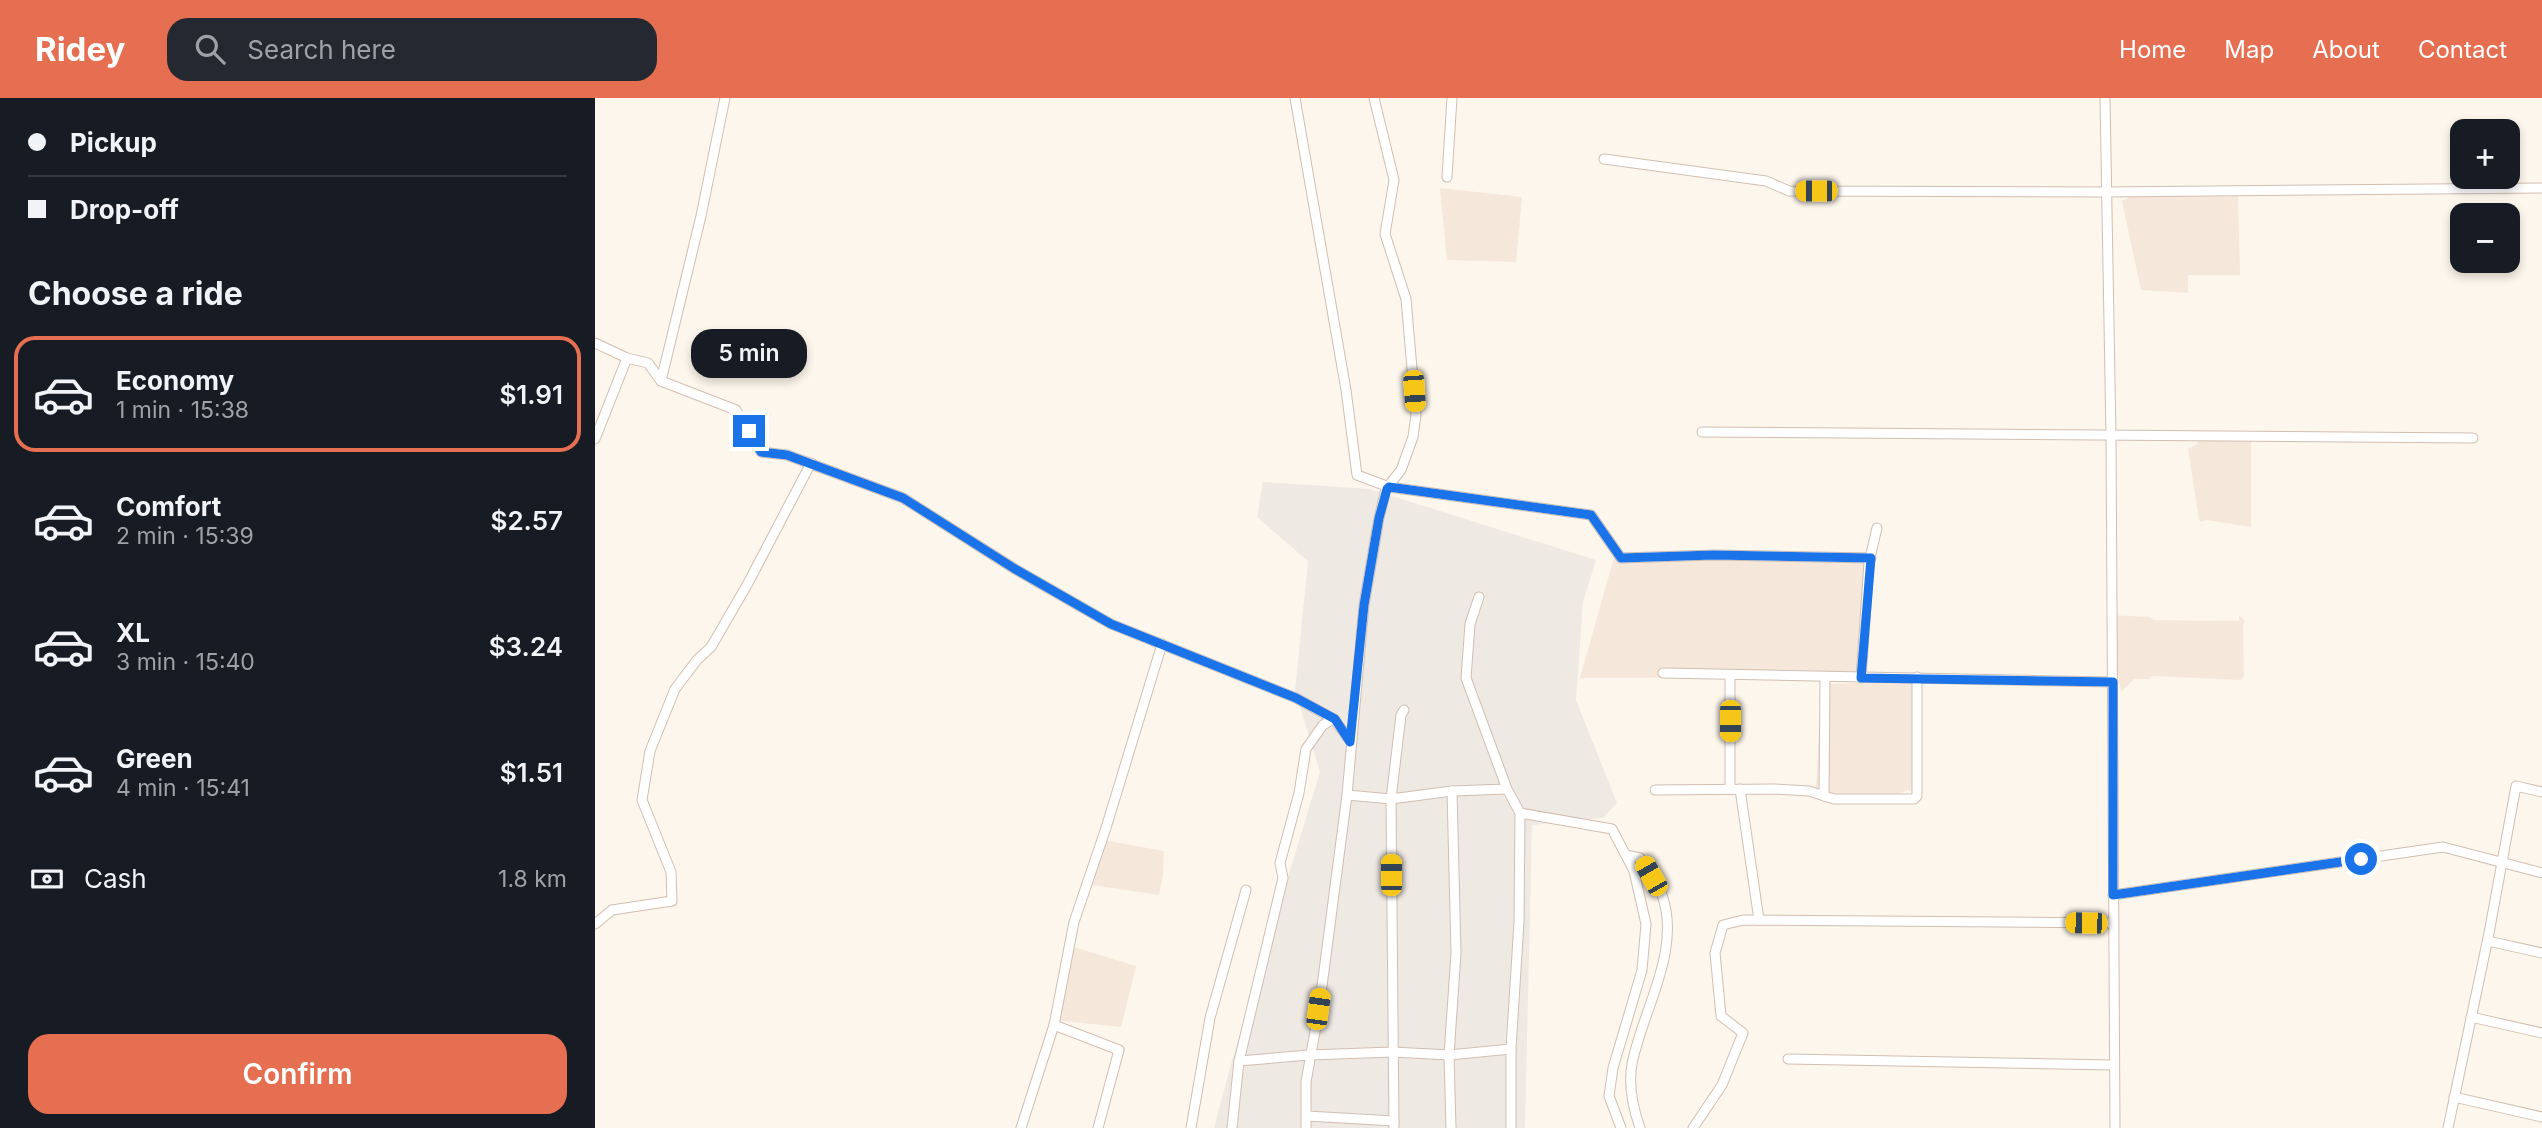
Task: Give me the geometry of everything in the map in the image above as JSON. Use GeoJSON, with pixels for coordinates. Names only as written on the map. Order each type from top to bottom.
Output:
{"type":"FeatureCollection","features":[{"type":"Feature","properties":{"kind":"street"},"geometry":{"type":"LineString","coordinates":[[661,381],[701,216],[725,98]]}},
{"type":"Feature","properties":{"kind":"street"},"geometry":{"type":"LineString","coordinates":[[1295,98],[1346,390],[1356,475],[1389,487],[1591,515],[1621,558],[1714,555],[1871,558]]}},
{"type":"Feature","properties":{"kind":"street"},"geometry":{"type":"LineString","coordinates":[[1305,1128],[1309,1055],[1320,996],[1347,794],[1364,605],[1379,518],[1387,489],[1401,470],[1413,437],[1416,415],[1406,299],[1385,234],[1394,180],[1374,98]]}},
{"type":"Feature","properties":{"kind":"street"},"geometry":{"type":"LineString","coordinates":[[1447,177],[1452,98]]}},
{"type":"Feature","properties":{"kind":"street"},"geometry":{"type":"LineString","coordinates":[[2105,98],[2111,436],[2115,1128]]}},
{"type":"Feature","properties":{"kind":"street"},"geometry":{"type":"LineString","coordinates":[[1604,159],[1766,181],[1789,191],[2108,192],[2542,188]]}},
{"type":"Feature","properties":{"kind":"street"},"geometry":{"type":"LineString","coordinates":[[595,343],[627,358],[648,363],[661,381],[736,410],[761,452],[787,455],[903,498],[1015,569],[1111,624],[1296,698],[1335,719],[1350,742]]}},
{"type":"Feature","properties":{"kind":"street"},"geometry":{"type":"LineString","coordinates":[[595,439],[627,358]]}},
{"type":"Feature","properties":{"kind":"street"},"geometry":{"type":"LineString","coordinates":[[1702,432],[2473,438]]}},
{"type":"Feature","properties":{"kind":"street"},"geometry":{"type":"LineString","coordinates":[[595,924],[612,910],[672,901],[671,872],[642,800],[650,751],[675,689],[697,660],[711,647],[811,463]]}},
{"type":"Feature","properties":{"kind":"street"},"geometry":{"type":"LineString","coordinates":[[1861,678],[1871,558],[1877,528]]}},
{"type":"Feature","properties":{"kind":"street"},"geometry":{"type":"LineString","coordinates":[[1479,597],[1470,624],[1466,678],[1507,789],[1520,813],[1519,922],[1511,1049],[1511,1128]]}},
{"type":"Feature","properties":{"kind":"street"},"geometry":{"type":"LineString","coordinates":[[1021,1128],[1054,1025],[1074,922],[1106,828],[1161,644]]}},
{"type":"Feature","properties":{"kind":"street"},"geometry":{"type":"LineString","coordinates":[[1663,673],[2113,682]]}},
{"type":"Feature","properties":{"kind":"street"},"geometry":{"type":"LineString","coordinates":[[1730,675],[1735,789],[1759,920]]}},
{"type":"Feature","properties":{"kind":"street"},"geometry":{"type":"LineString","coordinates":[[1824,796],[1825,677]]}},
{"type":"Feature","properties":{"kind":"street"},"geometry":{"type":"LineString","coordinates":[[1655,790],[1809,791],[1834,799],[1910,800],[1917,796],[1917,677]]}},
{"type":"Feature","properties":{"kind":"street"},"geometry":{"type":"LineString","coordinates":[[1307,1116],[1394,1125],[1391,799],[1401,715],[1404,710]]}},
{"type":"Feature","properties":{"kind":"street"},"geometry":{"type":"LineString","coordinates":[[1233,1128],[1239,1061],[1283,878],[1280,863],[1299,793],[1306,749],[1313,736],[1335,719]]}},
{"type":"Feature","properties":{"kind":"street"},"geometry":{"type":"LineString","coordinates":[[2448,1128],[2488,941],[2516,786],[2542,792]]}},
{"type":"Feature","properties":{"kind":"street"},"geometry":{"type":"LineString","coordinates":[[1347,794],[1391,799],[1452,791],[1507,789]]}},
{"type":"Feature","properties":{"kind":"street"},"geometry":{"type":"LineString","coordinates":[[1451,1128],[1449,1055],[1456,953],[1452,791]]}},
{"type":"Feature","properties":{"kind":"street"},"geometry":{"type":"LineString","coordinates":[[1520,813],[1612,829],[1634,871],[1646,925],[1642,970],[1613,1068],[1609,1096],[1621,1128]]}},
{"type":"Feature","properties":{"kind":"street"},"geometry":{"type":"LineString","coordinates":[[2113,895],[2444,847],[2542,873]]}},
{"type":"Feature","properties":{"kind":"street"},"geometry":{"type":"LineString","coordinates":[[1626,855],[1640,858],[1662,895],[1667,929],[1660,978],[1632,1065],[1632,1105],[1640,1128]]}},
{"type":"Feature","properties":{"kind":"street"},"geometry":{"type":"LineString","coordinates":[[1191,1128],[1210,1018],[1246,890]]}},
{"type":"Feature","properties":{"kind":"street"},"geometry":{"type":"LineString","coordinates":[[1693,1128],[1722,1085],[1743,1033],[1721,1016],[1715,953],[1723,925],[1743,920],[2113,923]]}},
{"type":"Feature","properties":{"kind":"street"},"geometry":{"type":"LineString","coordinates":[[2488,941],[2542,953]]}},
{"type":"Feature","properties":{"kind":"street"},"geometry":{"type":"LineString","coordinates":[[2471,1017],[2542,1033]]}},
{"type":"Feature","properties":{"kind":"street"},"geometry":{"type":"LineString","coordinates":[[1054,1025],[1119,1049],[1098,1128]]}},
{"type":"Feature","properties":{"kind":"street"},"geometry":{"type":"LineString","coordinates":[[1239,1061],[1393,1052],[1449,1055],[1511,1049]]}},
{"type":"Feature","properties":{"kind":"street"},"geometry":{"type":"LineString","coordinates":[[1788,1059],[2113,1065]]}},
{"type":"Feature","properties":{"kind":"street"},"geometry":{"type":"LineString","coordinates":[[2454,1097],[2542,1117]]}},
{"type":"Feature","properties":{"kind":"shaded area"},"geometry":{"type":"Polygon","coordinates":[[[1440,188],[1522,197],[1516,262],[1447,260],[1440,188]]]}},
{"type":"Feature","properties":{"kind":"shaded area"},"geometry":{"type":"Polygon","coordinates":[[[2236,194],[2240,275],[2188,275],[2188,293],[2141,290],[2122,201],[2135,195],[2231,197],[2236,194]]]}},
{"type":"Feature","properties":{"kind":"shaded area"},"geometry":{"type":"Polygon","coordinates":[[[2205,431],[2251,431],[2251,527],[2199,520],[2188,449],[2205,436],[2205,431]]]}},
{"type":"Feature","properties":{"kind":"shaded area"},"geometry":{"type":"Polygon","coordinates":[[[1263,482],[1370,489],[1596,560],[1583,602],[1576,700],[1617,803],[1603,818],[1532,825],[1525,1128],[1214,1128],[1320,772],[1295,691],[1308,561],[1257,517],[1263,482]]]}},
{"type":"Feature","properties":{"kind":"shaded area"},"geometry":{"type":"Polygon","coordinates":[[[1615,554],[1864,557],[1859,677],[1580,678],[1615,554]]]}},
{"type":"Feature","properties":{"kind":"shaded area"},"geometry":{"type":"Polygon","coordinates":[[[2109,615],[2149,617],[2154,620],[2239,621],[2239,615],[2245,621],[2244,676],[2240,680],[2153,676],[2149,679],[2134,679],[2121,692],[2109,615]]]}},
{"type":"Feature","properties":{"kind":"shaded area"},"geometry":{"type":"Polygon","coordinates":[[[1828,681],[1831,684],[1915,681],[1915,792],[1908,790],[1868,804],[1816,788],[1821,687],[1828,681]]]}},
{"type":"Feature","properties":{"kind":"shaded area"},"geometry":{"type":"Polygon","coordinates":[[[1103,840],[1164,851],[1159,895],[1092,885],[1103,840]]]}},
{"type":"Feature","properties":{"kind":"shaded area"},"geometry":{"type":"Polygon","coordinates":[[[1070,946],[1136,966],[1121,1027],[1053,1020],[1070,946]]]}},
{"type":"Feature","properties":{"kind":"route"},"geometry":{"type":"LineString","coordinates":[[749,431],[761,452],[787,455],[903,498],[1015,569],[1111,624],[1296,698],[1335,719],[1350,742],[1364,605],[1379,518],[1389,487],[1591,515],[1621,558],[1714,555],[1871,558],[1868,562],[1861,678],[2113,682],[2113,895],[2361,859]]}}]}
